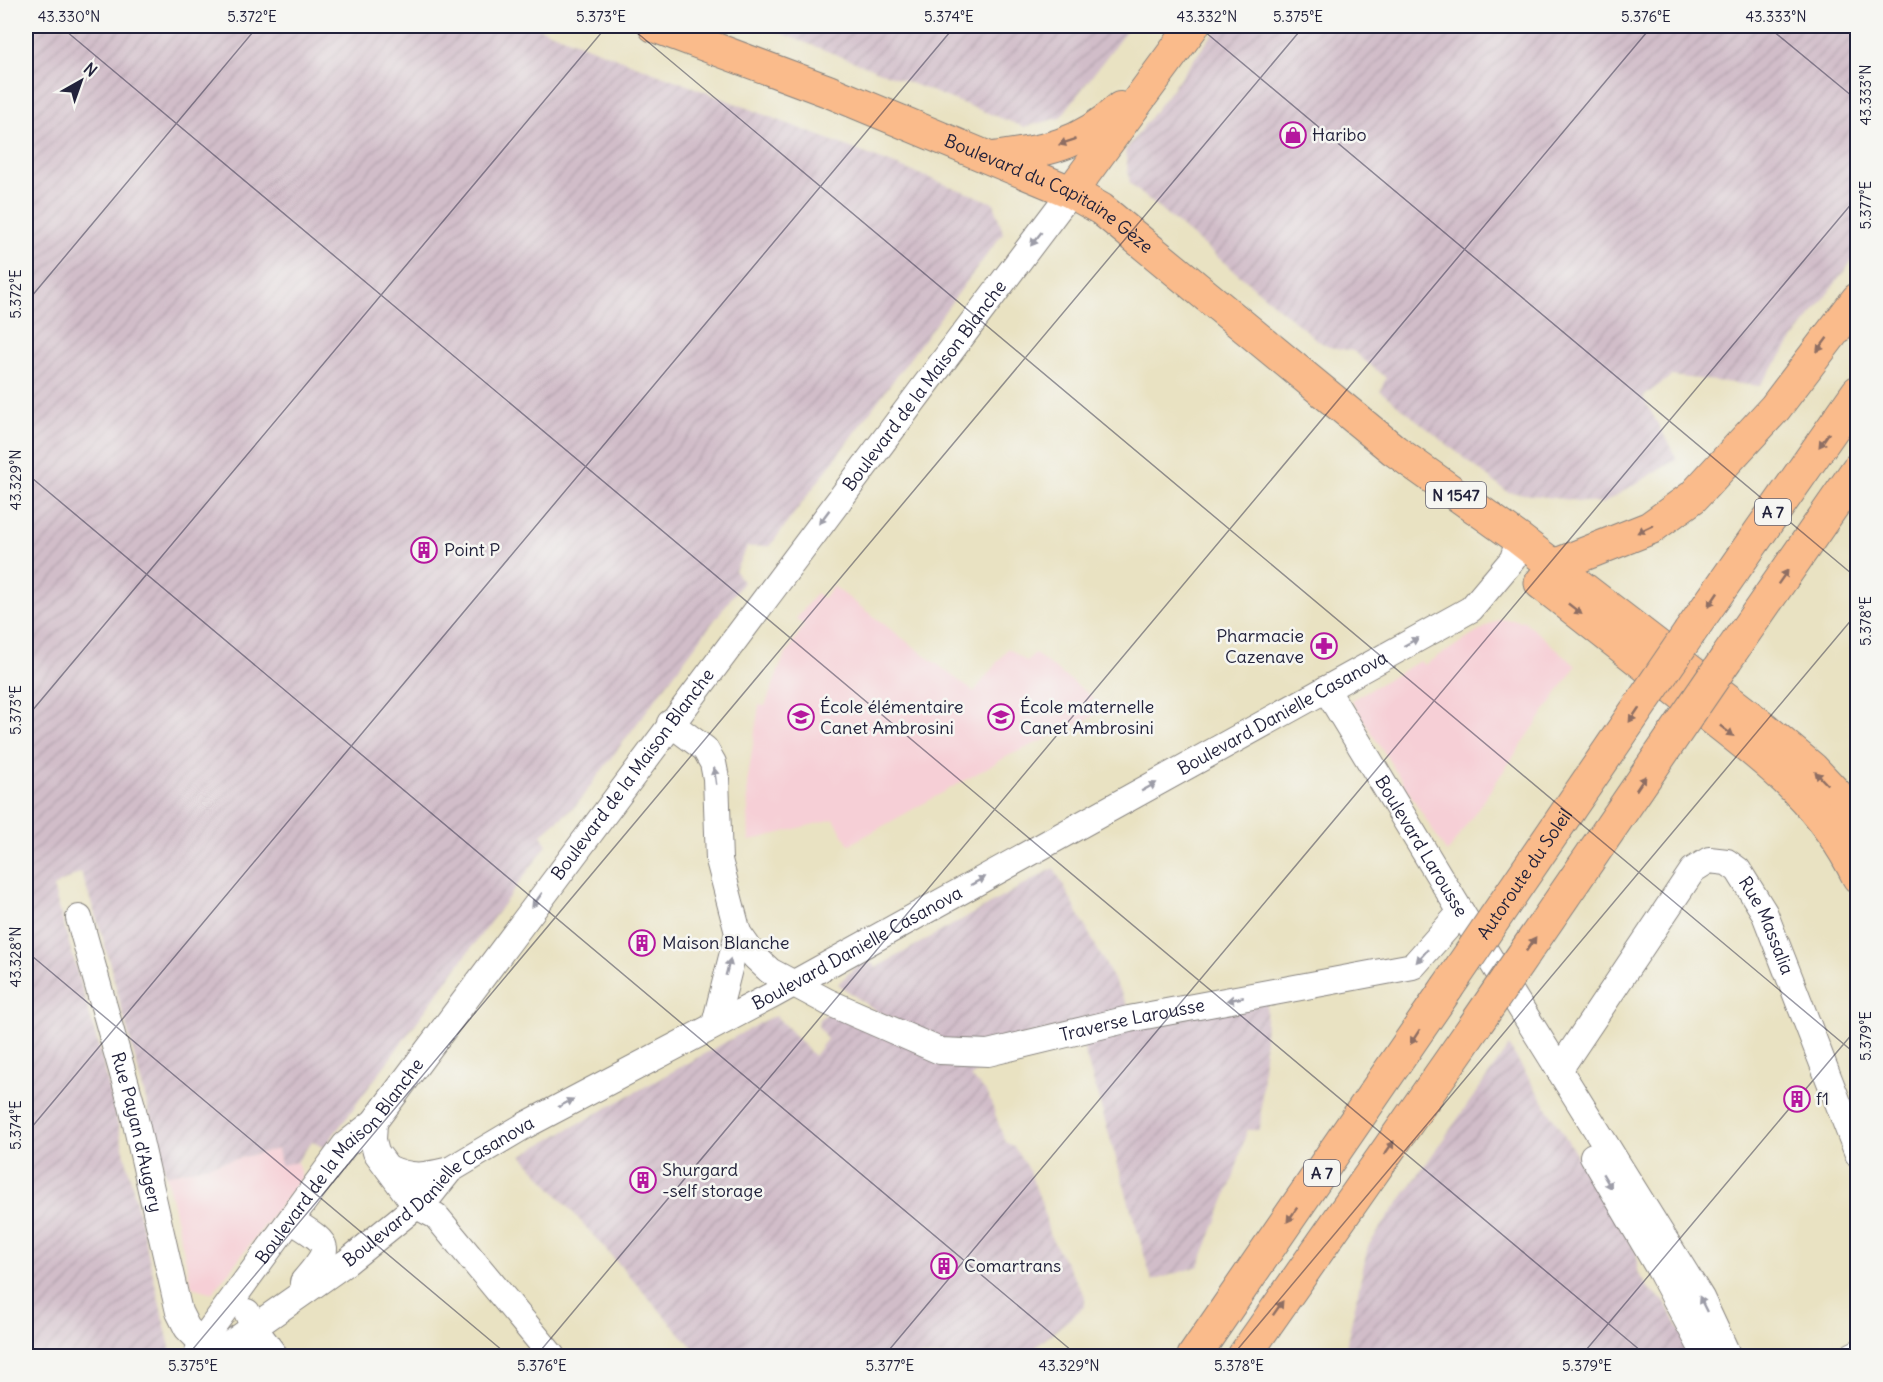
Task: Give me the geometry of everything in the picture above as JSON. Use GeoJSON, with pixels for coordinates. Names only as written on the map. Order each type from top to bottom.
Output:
{"type":"FeatureCollection","features":[{"type":"Feature","properties":{"kind":"highway"},"geometry":{"type":"LineString","coordinates":[[1547,574],[1650,528],[1694,497],[1775,408],[1857,299]]}},
{"type":"Feature","properties":{"kind":"highway","name":"Autoroute du Soleil"},"geometry":{"type":"LineString","coordinates":[[1194,1356],[1857,392]]}},
{"type":"Feature","properties":{"kind":"highway","name":"A 7"},"geometry":{"type":"LineString","coordinates":[[1244,1356],[1474,1027],[1857,470]]}},
{"type":"Feature","properties":{"kind":"main road","name":"Boulevard du Capitaine Gèze"},"geometry":{"type":"LineString","coordinates":[[654,26],[828,90],[1071,192],[1101,209],[1516,549]]}},
{"type":"Feature","properties":{"kind":"main road"},"geometry":{"type":"LineString","coordinates":[[1071,192],[1193,26]]}},
{"type":"Feature","properties":{"kind":"main road"},"geometry":{"type":"LineString","coordinates":[[992,158],[1029,153],[1074,141],[1104,123],[1162,68]]}},
{"type":"Feature","properties":{"kind":"main road"},"geometry":{"type":"LineString","coordinates":[[1516,549],[1809,801],[1836,837],[1857,877]]}},
{"type":"Feature","properties":{"kind":"main road"},"geometry":{"type":"LineString","coordinates":[[1547,574],[1762,726],[1812,768],[1844,802],[1857,823]]}},
{"type":"Feature","properties":{"kind":"street","name":"Boulevard de la Maison Blanche"},"geometry":{"type":"LineString","coordinates":[[204,1352],[291,1220],[345,1145],[374,1122],[670,723],[997,287],[1071,192]]}},
{"type":"Feature","properties":{"kind":"street","name":"Boulevard Danielle Casanova"},"geometry":{"type":"LineString","coordinates":[[204,1352],[254,1328],[347,1262],[431,1194],[450,1170],[524,1126],[792,983],[1471,609],[1516,549]]}},
{"type":"Feature","properties":{"kind":"street","name":"Boulevard Larousse"},"geometry":{"type":"LineString","coordinates":[[1326,689],[1461,912],[1701,1298],[1728,1356]]}},
{"type":"Feature","properties":{"kind":"street"},"geometry":{"type":"LineString","coordinates":[[670,723],[705,749],[716,778],[719,860],[738,933],[715,1024]]}},
{"type":"Feature","properties":{"kind":"street","name":"Rue Massalia"},"geometry":{"type":"LineString","coordinates":[[1559,1070],[1693,870],[1709,860],[1727,862],[1738,870],[1764,912],[1857,1155]]}},
{"type":"Feature","properties":{"kind":"street","name":"Traverse Larousse"},"geometry":{"type":"LineString","coordinates":[[738,933],[761,963],[792,983],[909,1040],[940,1052],[988,1053],[1173,1011],[1413,966],[1461,912]]}},
{"type":"Feature","properties":{"kind":"street","name":"Rue Payan d'Augery"},"geometry":{"type":"LineString","coordinates":[[79,918],[132,1106],[178,1312],[204,1352]]}},
{"type":"Feature","properties":{"kind":"street","name":"Boulevard Larousse"},"geometry":{"type":"LineString","coordinates":[[1538,1035],[1542,1071],[1661,1272],[1706,1356]]}},
{"type":"Feature","properties":{"kind":"street"},"geometry":{"type":"LineString","coordinates":[[374,1122],[373,1140],[376,1152],[415,1205],[436,1216],[552,1356]]}},
{"type":"Feature","properties":{"kind":"street"},"geometry":{"type":"LineString","coordinates":[[388,1168],[406,1176],[426,1176],[450,1170]]}},
{"type":"Feature","properties":{"kind":"street"},"geometry":{"type":"LineString","coordinates":[[277,1311],[324,1257],[323,1242],[291,1220]]}},
{"type":"Feature","properties":{"kind":"street"},"geometry":{"type":"LineString","coordinates":[[274,1245],[247,1307],[248,1317],[254,1328],[275,1356]]}},
{"type":"Feature","properties":{"kind":"street"},"geometry":{"type":"LineString","coordinates":[[1852,1356],[1857,1353]]}},
{"type":"Feature","properties":{"kind":"shaded area"},"geometry":{"type":"Polygon","coordinates":[[[26,26],[534,26],[994,203],[1003,233],[770,546],[747,547],[735,571],[743,582],[576,805],[541,835],[547,845],[324,1148],[312,1141],[297,1162],[281,1165],[278,1149],[166,1175],[102,935],[81,872],[53,887],[105,1069],[172,1356],[26,1356],[26,26]]]}},
{"type":"Feature","properties":{"kind":"shaded area"},"geometry":{"type":"Polygon","coordinates":[[[762,26],[1130,26],[1060,118],[1024,127],[762,26]]]}},
{"type":"Feature","properties":{"kind":"shaded area","name":"Haribo"},"geometry":{"type":"Polygon","coordinates":[[[1219,26],[1857,26],[1857,254],[1759,386],[1671,376],[1643,397],[1677,459],[1602,504],[1507,492],[1380,391],[1386,378],[1353,351],[1329,347],[1317,340],[1130,184],[1125,151],[1219,26]]]}},
{"type":"Feature","properties":{"kind":"shaded area","name":"École maternelle Canet Ambrosini"},"geometry":{"type":"Polygon","coordinates":[[[833,586],[974,692],[1008,648],[1027,662],[1034,653],[1094,698],[1091,702],[1098,713],[1080,724],[1010,755],[849,845],[834,819],[749,841],[747,784],[759,705],[765,706],[783,659],[804,625],[796,619],[816,593],[823,598],[833,586]]]}},
{"type":"Feature","properties":{"kind":"shaded area"},"geometry":{"type":"Polygon","coordinates":[[[1499,619],[1524,621],[1576,666],[1447,853],[1351,700],[1420,661],[1424,665],[1499,619]]]}},
{"type":"Feature","properties":{"kind":"shaded area"},"geometry":{"type":"Polygon","coordinates":[[[1054,868],[1131,1012],[980,1046],[942,1041],[875,1011],[838,984],[864,958],[877,967],[1054,868]]]}},
{"type":"Feature","properties":{"kind":"shaded area"},"geometry":{"type":"Polygon","coordinates":[[[1267,1000],[1260,1130],[1247,1130],[1234,1176],[1199,1266],[1152,1281],[1080,1036],[1267,1000]]]}},
{"type":"Feature","properties":{"kind":"shaded area"},"geometry":{"type":"Polygon","coordinates":[[[829,1012],[987,1064],[971,1077],[988,1094],[1005,1142],[1013,1146],[1027,1166],[1043,1206],[1049,1234],[1085,1296],[1085,1306],[1025,1356],[700,1356],[522,1155],[769,1018],[776,1016],[814,1056],[827,1039],[818,1026],[819,1019],[829,1012]]]}},
{"type":"Feature","properties":{"kind":"shaded area"},"geometry":{"type":"Polygon","coordinates":[[[1509,1046],[1637,1253],[1637,1271],[1650,1290],[1665,1302],[1694,1356],[1344,1356],[1368,1246],[1509,1046]]]}},
{"type":"Feature","properties":{"kind":"shaded area"},"geometry":{"type":"Polygon","coordinates":[[[278,1149],[281,1164],[297,1162],[302,1178],[212,1293],[192,1287],[166,1175],[278,1149]]]}},
{"type":"Feature","properties":{"kind":"place","name":"Haribo"},"geometry":{"type":"Point","coordinates":[1293,135]}},
{"type":"Feature","properties":{"kind":"place","name":"Point P"},"geometry":{"type":"Point","coordinates":[424,550]}},
{"type":"Feature","properties":{"kind":"place","name":"Pharmacie Cazenave"},"geometry":{"type":"Point","coordinates":[1324,646]}},
{"type":"Feature","properties":{"kind":"place","name":"École élémentaire Canet Ambrosini"},"geometry":{"type":"Point","coordinates":[801,717]}},
{"type":"Feature","properties":{"kind":"place","name":"École maternelle Canet Ambrosini"},"geometry":{"type":"Point","coordinates":[1001,717]}},
{"type":"Feature","properties":{"kind":"place","name":"Maison Blanche"},"geometry":{"type":"Point","coordinates":[642,943]}},
{"type":"Feature","properties":{"kind":"place","name":"f1"},"geometry":{"type":"Point","coordinates":[1797,1099]}},
{"type":"Feature","properties":{"kind":"place","name":"Shurgard -self storage"},"geometry":{"type":"Point","coordinates":[643,1180]}},
{"type":"Feature","properties":{"kind":"place","name":"Comartrans"},"geometry":{"type":"Point","coordinates":[944,1266]}}]}
